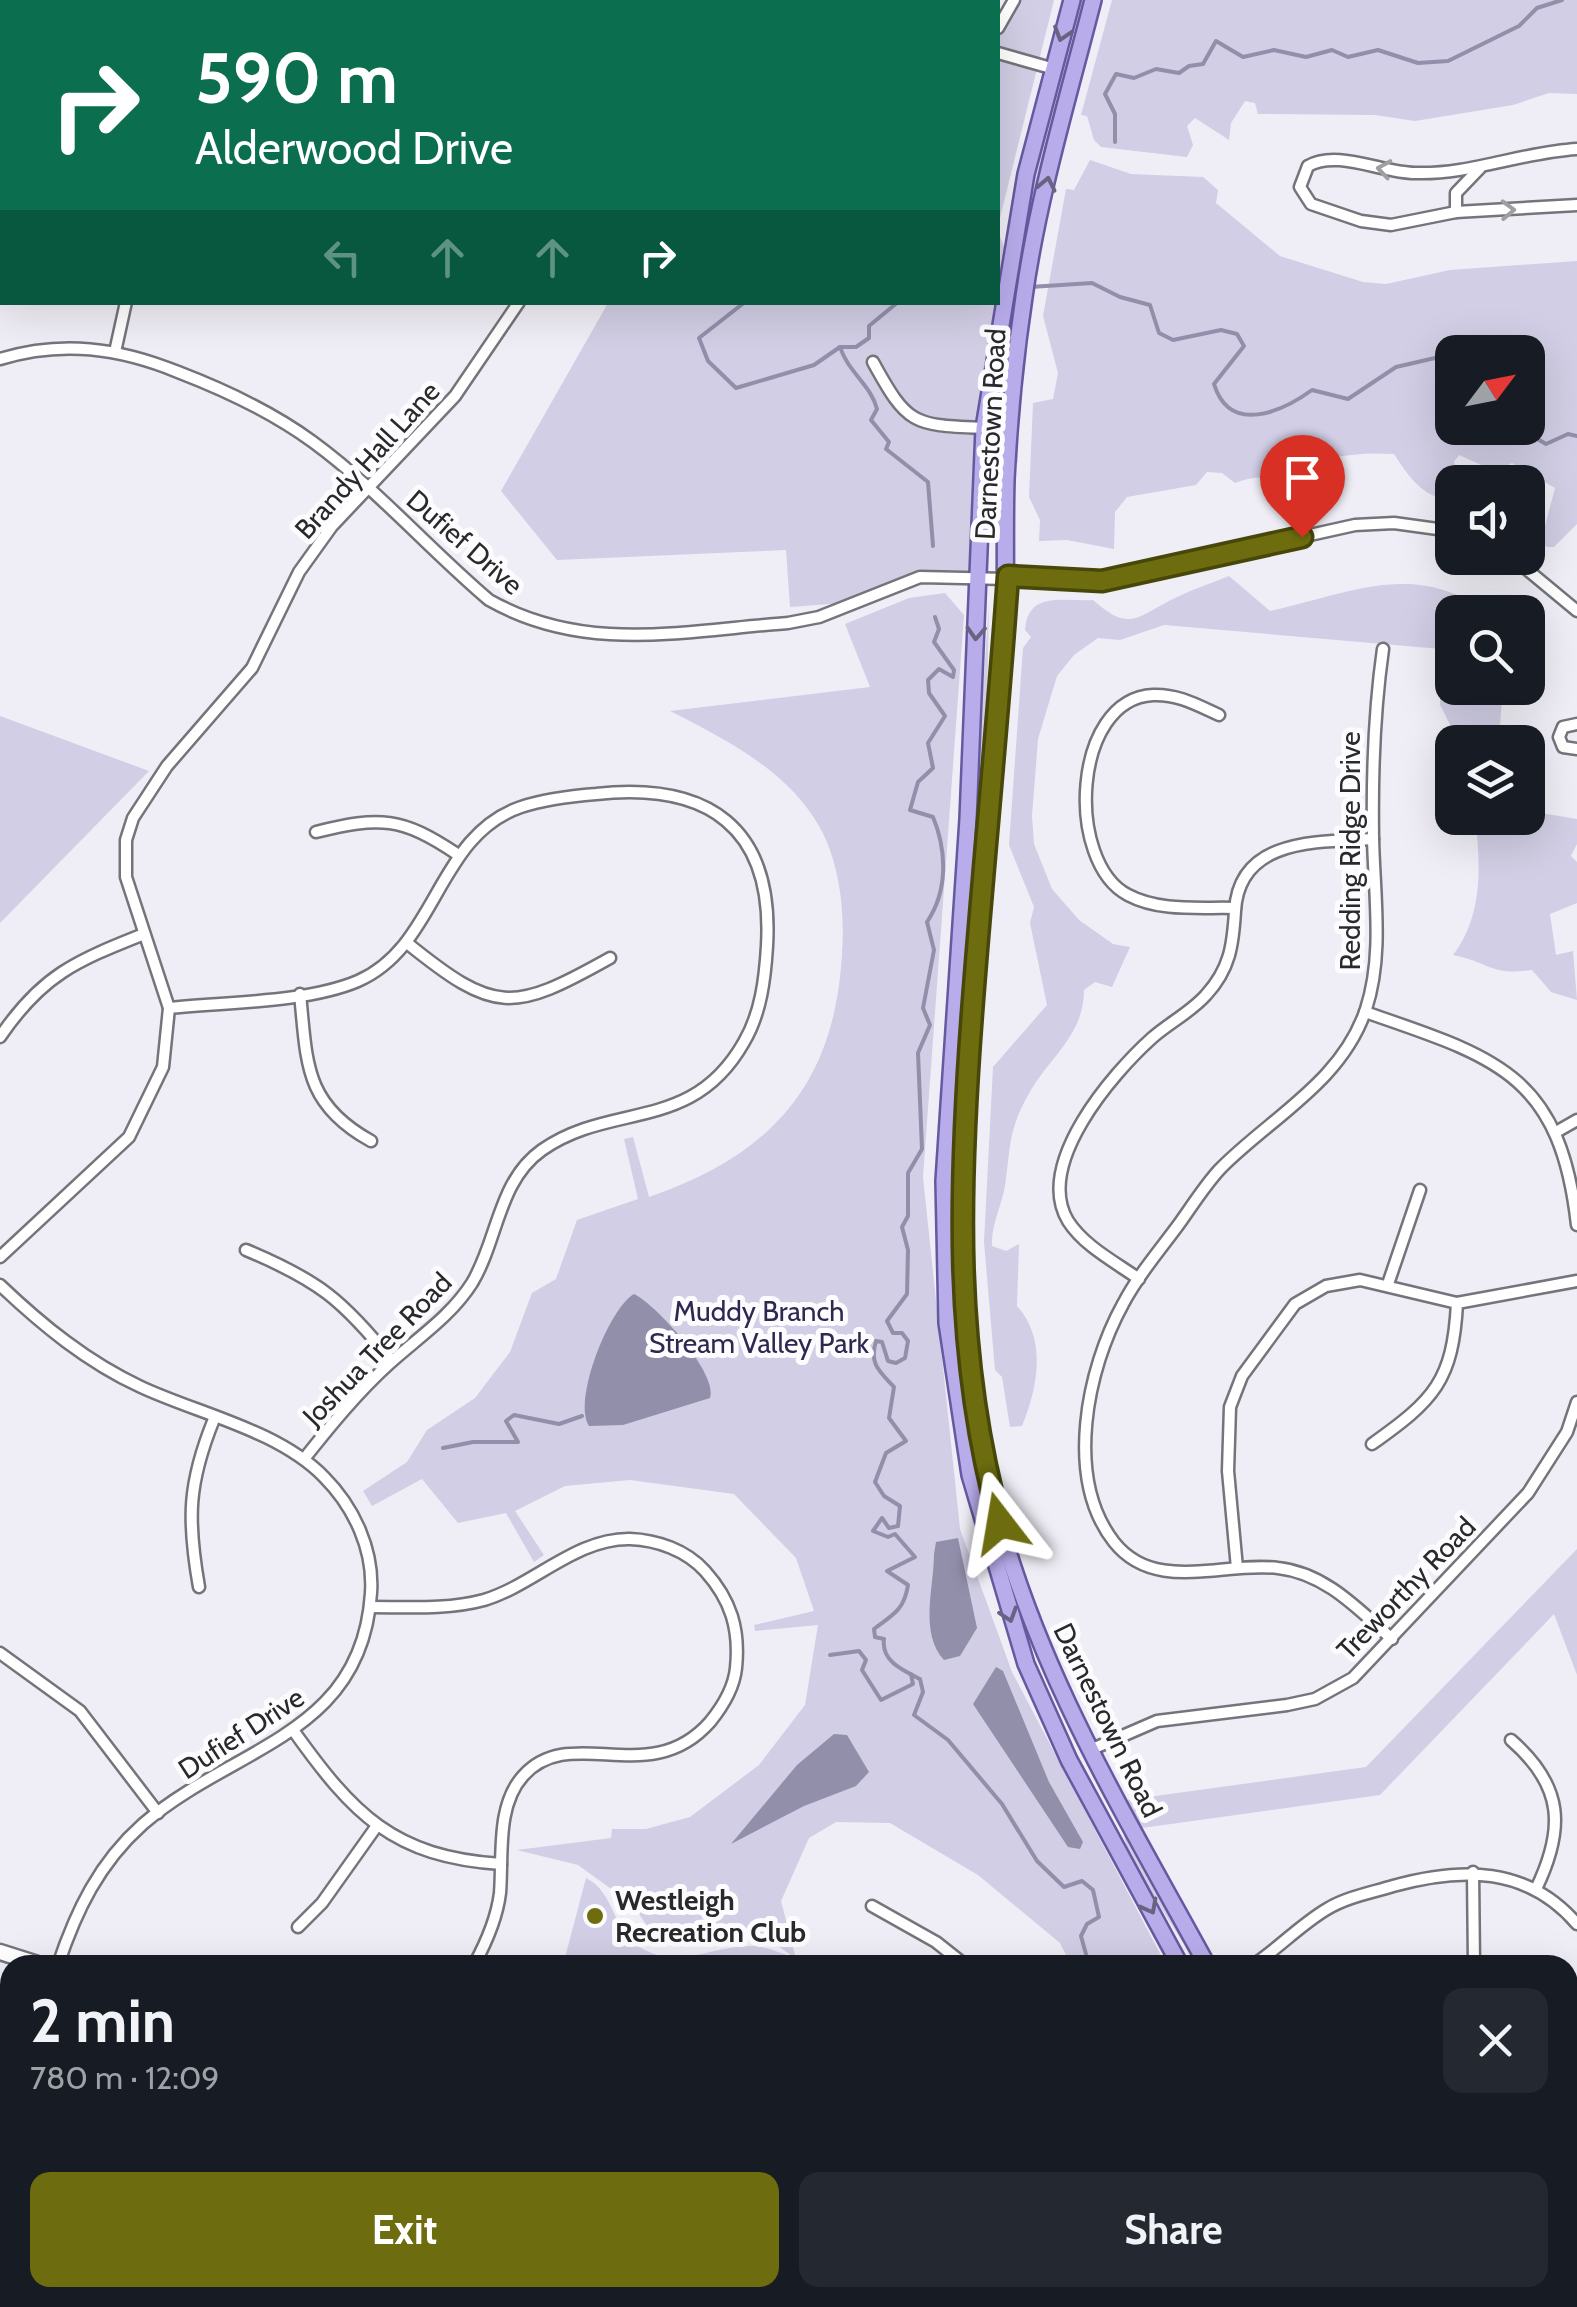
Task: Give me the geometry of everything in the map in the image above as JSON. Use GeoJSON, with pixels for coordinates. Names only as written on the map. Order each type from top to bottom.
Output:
{"type":"FeatureCollection","features":[{"type":"Feature","properties":{"kind":"main road","name":"Darnestown Road"},"geometry":{"type":"LineString","coordinates":[[1072,0],[1026,174],[984,428],[994,576],[966,1090],[960,1233],[963,1306],[981,1442],[1007,1551],[1045,1658],[1090,1750],[1203,1955]]}},
{"type":"Feature","properties":{"kind":"main road","name":"Darnestown Road"},"geometry":{"type":"LineString","coordinates":[[1093,0],[1056,139],[1024,297],[994,576],[944,1181],[944,1272],[952,1378],[982,1527],[1026,1664],[1069,1760],[1175,1955]]}},
{"type":"Feature","properties":{"kind":"street"},"geometry":{"type":"LineString","coordinates":[[1000,24],[1014,0]]}},
{"type":"Feature","properties":{"kind":"street"},"geometry":{"type":"LineString","coordinates":[[1000,54],[1051,68]]}},
{"type":"Feature","properties":{"kind":"street"},"geometry":{"type":"LineString","coordinates":[[1577,149],[1551,150],[1481,168],[1413,174],[1324,159],[1308,166],[1300,180],[1301,192],[1310,204],[1376,225],[1456,212],[1577,205]]}},
{"type":"Feature","properties":{"kind":"street"},"geometry":{"type":"LineString","coordinates":[[1456,212],[1456,192],[1481,168]]}},
{"type":"Feature","properties":{"kind":"street"},"geometry":{"type":"LineString","coordinates":[[115,352],[125,305]]}},
{"type":"Feature","properties":{"kind":"street","name":"Brandy Hall Lane"},"geometry":{"type":"LineString","coordinates":[[0,1257],[112,1155],[141,1120],[163,1067],[169,1008],[126,877],[126,840],[133,818],[167,766],[252,668],[313,552],[455,396],[518,305]]}},
{"type":"Feature","properties":{"kind":"street","name":"Dufief Drive"},"geometry":{"type":"LineString","coordinates":[[0,359],[53,346],[115,352],[152,361],[257,408],[314,443],[489,600],[530,621],[586,636],[788,624],[819,617],[920,577],[1102,581],[1366,524],[1435,528]]}},
{"type":"Feature","properties":{"kind":"street"},"geometry":{"type":"LineString","coordinates":[[873,362],[908,416],[920,422],[984,428]]}},
{"type":"Feature","properties":{"kind":"street"},"geometry":{"type":"LineString","coordinates":[[1534,575],[1577,611]]}},
{"type":"Feature","properties":{"kind":"street","name":"Redding Ridge Drive"},"geometry":{"type":"LineString","coordinates":[[1383,648],[1372,730],[1376,954],[1365,1012],[1325,1077],[1216,1174],[1139,1279],[1112,1326],[1092,1383],[1087,1435],[1094,1506],[1114,1542],[1146,1566],[1172,1573],[1280,1568],[1317,1579],[1342,1594],[1392,1638]]}},
{"type":"Feature","properties":{"kind":"street"},"geometry":{"type":"LineString","coordinates":[[1219,715],[1180,697],[1155,695],[1115,713],[1093,746],[1086,826],[1098,865],[1131,897],[1164,906],[1235,908]]}},
{"type":"Feature","properties":{"kind":"street"},"geometry":{"type":"LineString","coordinates":[[1577,724],[1562,727],[1559,737],[1563,746],[1577,750]]}},
{"type":"Feature","properties":{"kind":"street","name":"Joshua Tree Road"},"geometry":{"type":"LineString","coordinates":[[169,1008],[300,994],[359,980],[407,943],[424,920],[457,854],[504,815],[544,801],[640,789],[696,801],[720,816],[756,861],[766,891],[766,974],[746,1039],[722,1072],[703,1088],[658,1113],[562,1138],[524,1166],[514,1178],[472,1282],[456,1306],[352,1399],[304,1460]]}},
{"type":"Feature","properties":{"kind":"street"},"geometry":{"type":"LineString","coordinates":[[316,832],[362,820],[401,823],[457,854]]}},
{"type":"Feature","properties":{"kind":"street"},"geometry":{"type":"LineString","coordinates":[[1139,1279],[1090,1245],[1069,1222],[1061,1204],[1060,1172],[1070,1145],[1126,1063],[1203,1000],[1218,981],[1236,936],[1235,908],[1248,873],[1272,850],[1296,843],[1374,839]]}},
{"type":"Feature","properties":{"kind":"street"},"geometry":{"type":"LineString","coordinates":[[0,1038],[46,980],[76,962],[144,934]]}},
{"type":"Feature","properties":{"kind":"street"},"geometry":{"type":"LineString","coordinates":[[407,943],[456,982],[502,999],[532,997],[556,988],[610,958]]}},
{"type":"Feature","properties":{"kind":"street"},"geometry":{"type":"LineString","coordinates":[[300,994],[307,1062],[320,1100],[348,1128],[371,1141]]}},
{"type":"Feature","properties":{"kind":"street"},"geometry":{"type":"LineString","coordinates":[[1365,1012],[1492,1060],[1529,1091],[1566,1154],[1577,1225]]}},
{"type":"Feature","properties":{"kind":"street"},"geometry":{"type":"LineString","coordinates":[[1556,1132],[1577,1120]]}},
{"type":"Feature","properties":{"kind":"street"},"geometry":{"type":"LineString","coordinates":[[1388,1284],[1420,1190]]}},
{"type":"Feature","properties":{"kind":"street"},"geometry":{"type":"LineString","coordinates":[[246,1250],[298,1272],[334,1294],[392,1361]]}},
{"type":"Feature","properties":{"kind":"street"},"geometry":{"type":"LineString","coordinates":[[1237,1568],[1227,1424],[1242,1376],[1295,1304],[1326,1286],[1348,1280],[1388,1284],[1415,1296],[1457,1304],[1577,1280]]}},
{"type":"Feature","properties":{"kind":"street","name":"Dufief Drive"},"geometry":{"type":"LineString","coordinates":[[0,1284],[35,1319],[87,1357],[304,1460],[324,1476],[354,1517],[369,1558],[370,1607],[362,1647],[348,1677],[324,1707],[158,1814],[114,1854],[74,1917],[61,1955]]}},
{"type":"Feature","properties":{"kind":"street"},"geometry":{"type":"LineString","coordinates":[[1372,1444],[1418,1412],[1440,1384],[1455,1348],[1457,1304]]}},
{"type":"Feature","properties":{"kind":"street","name":"Treworthy Road"},"geometry":{"type":"LineString","coordinates":[[1090,1750],[1157,1720],[1315,1699],[1353,1678],[1544,1474],[1568,1432],[1577,1402]]}},
{"type":"Feature","properties":{"kind":"street"},"geometry":{"type":"LineString","coordinates":[[199,1586],[190,1535],[190,1497],[196,1463],[214,1419]]}},
{"type":"Feature","properties":{"kind":"street"},"geometry":{"type":"LineString","coordinates":[[370,1607],[448,1607],[484,1600],[531,1582],[581,1549],[616,1539],[676,1549],[699,1564],[726,1598],[738,1645],[735,1676],[718,1713],[700,1732],[654,1755],[624,1759],[573,1751],[537,1764],[519,1780],[508,1800],[494,1919],[478,1955]]}},
{"type":"Feature","properties":{"kind":"street"},"geometry":{"type":"LineString","coordinates":[[0,1653],[80,1711],[158,1814]]}},
{"type":"Feature","properties":{"kind":"street"},"geometry":{"type":"LineString","coordinates":[[293,1730],[334,1787],[376,1827],[436,1856],[500,1864]]}},
{"type":"Feature","properties":{"kind":"street"},"geometry":{"type":"LineString","coordinates":[[1511,1740],[1536,1762],[1556,1819],[1555,1850],[1536,1889]]}},
{"type":"Feature","properties":{"kind":"street"},"geometry":{"type":"LineString","coordinates":[[298,1927],[322,1903],[376,1827]]}},
{"type":"Feature","properties":{"kind":"street"},"geometry":{"type":"LineString","coordinates":[[1473,1872],[1474,1955]]}},
{"type":"Feature","properties":{"kind":"street"},"geometry":{"type":"LineString","coordinates":[[1265,1955],[1311,1918],[1342,1900],[1436,1874],[1498,1874],[1536,1889],[1577,1924]]}},
{"type":"Feature","properties":{"kind":"street"},"geometry":{"type":"LineString","coordinates":[[872,1906],[952,1955]]}},
{"type":"Feature","properties":{"kind":"green space"},"geometry":{"type":"Polygon","coordinates":[[[1018,0],[1054,0],[1000,218],[1000,32],[1018,0]]]}},
{"type":"Feature","properties":{"kind":"green space"},"geometry":{"type":"Polygon","coordinates":[[[1079,0],[1083,0],[1079,30],[1038,214],[1001,442],[1018,274],[1051,109],[1079,0]]]}},
{"type":"Feature","properties":{"kind":"green space"},"geometry":{"type":"Polygon","coordinates":[[[1112,0],[1577,0],[1577,94],[1549,93],[1513,105],[1415,121],[1375,115],[1258,114],[1255,103],[1245,101],[1231,123],[1229,140],[1195,118],[1187,126],[1193,145],[1187,157],[1101,147],[1094,140],[1087,116],[1081,115],[1112,0]]]}},
{"type":"Feature","properties":{"kind":"green space"},"geometry":{"type":"Polygon","coordinates":[[[1090,160],[1131,174],[1203,177],[1218,190],[1216,203],[1280,256],[1363,282],[1386,284],[1450,270],[1577,261],[1577,524],[1554,547],[1545,545],[1545,526],[1555,488],[1545,482],[1545,465],[1482,465],[1459,455],[1455,465],[1435,465],[1435,496],[1418,485],[1394,454],[1364,454],[1322,460],[1235,483],[1222,473],[1207,472],[1196,485],[1127,497],[1115,512],[1114,549],[1067,540],[1039,541],[1040,520],[1029,497],[1033,403],[1053,399],[1058,373],[1043,316],[1066,189],[1074,190],[1090,160]]]}},
{"type":"Feature","properties":{"kind":"green space"},"geometry":{"type":"Polygon","coordinates":[[[1000,236],[1010,263],[984,428],[979,576],[937,576],[856,602],[790,607],[786,550],[557,560],[501,491],[607,305],[1000,305],[1000,236]]]}},
{"type":"Feature","properties":{"kind":"green space"},"geometry":{"type":"Polygon","coordinates":[[[1229,576],[1270,611],[1382,585],[1434,587],[1457,595],[1435,595],[1435,648],[1164,625],[1120,640],[1098,638],[1074,655],[1057,676],[1038,739],[1032,816],[1034,844],[1052,889],[1079,920],[1113,944],[1130,947],[1112,987],[1095,982],[1084,990],[1073,1032],[1031,1090],[1012,1137],[992,1246],[1006,1251],[1019,1244],[1017,1306],[1033,1333],[1037,1364],[1022,1426],[1010,1427],[1002,1377],[995,1370],[984,1242],[993,1067],[1047,1005],[1030,923],[1034,907],[1009,845],[1023,648],[1031,637],[1025,630],[1028,617],[1040,603],[1093,600],[1115,616],[1131,619],[1229,576]]]}},
{"type":"Feature","properties":{"kind":"green space","name":"Muddy Branch Stream Valley Park"},"geometry":{"type":"Polygon","coordinates":[[[945,593],[964,615],[923,1177],[960,1529],[1012,1672],[1161,1955],[1066,1955],[1060,1943],[978,1875],[890,1823],[836,1822],[809,1838],[781,1901],[795,1955],[751,1927],[659,1944],[625,1893],[614,1891],[578,1865],[517,1850],[611,1838],[612,1829],[646,1829],[690,1817],[759,1765],[805,1705],[818,1625],[755,1631],[754,1625],[814,1611],[796,1558],[734,1494],[630,1480],[565,1486],[515,1511],[544,1555],[534,1562],[506,1513],[458,1523],[422,1479],[372,1506],[363,1491],[407,1462],[427,1430],[475,1398],[510,1352],[532,1293],[556,1279],[577,1220],[638,1199],[624,1139],[633,1137],[649,1197],[730,1160],[789,1109],[810,1077],[826,1041],[837,1000],[842,953],[840,888],[826,840],[806,806],[772,772],[733,745],[670,711],[870,687],[845,624],[909,598],[945,593]]]}},
{"type":"Feature","properties":{"kind":"green space"},"geometry":{"type":"Polygon","coordinates":[[[989,603],[986,755],[954,1240],[968,1415],[997,1544],[1020,1615],[1016,1616],[974,1471],[952,1316],[951,1153],[989,603]]]}},
{"type":"Feature","properties":{"kind":"green space"},"geometry":{"type":"Polygon","coordinates":[[[1440,705],[1501,705],[1500,725],[1450,725],[1440,705]]]}},
{"type":"Feature","properties":{"kind":"green space"},"geometry":{"type":"Polygon","coordinates":[[[0,716],[149,771],[0,923],[0,716]]]}},
{"type":"Feature","properties":{"kind":"green space"},"geometry":{"type":"Polygon","coordinates":[[[1545,814],[1577,819],[1577,844],[1571,856],[1577,862],[1577,903],[1550,914],[1556,955],[1573,951],[1577,1000],[1551,992],[1532,970],[1499,970],[1453,955],[1475,907],[1476,835],[1545,835],[1545,814]]]}},
{"type":"Feature","properties":{"kind":"green space"},"geometry":{"type":"Polygon","coordinates":[[[1577,1549],[1577,1675],[1554,1614],[1380,1795],[1142,1828],[1126,1800],[1366,1767],[1577,1549]]]}},
{"type":"Feature","properties":{"kind":"green space"},"geometry":{"type":"Polygon","coordinates":[[[1121,1824],[1192,1955],[1191,1955],[1129,1857],[1121,1824]]]}},
{"type":"Feature","properties":{"kind":"green space","name":"Muddy Branch Stream Valley Park"},"geometry":{"type":"Polygon","coordinates":[[[586,1878],[603,1893],[625,1932],[656,1955],[566,1955],[586,1878]]]}},
{"type":"Feature","properties":{"kind":"green space","name":"Muddy Branch Stream Valley Park"},"geometry":{"type":"Polygon","coordinates":[[[736,1947],[767,1948],[787,1955],[693,1955],[736,1947]]]}},
{"type":"Feature","properties":{"kind":"shaded area"},"geometry":{"type":"Polygon","coordinates":[[[634,1294],[657,1312],[696,1357],[710,1387],[710,1398],[623,1425],[589,1426],[585,1397],[596,1356],[614,1317],[634,1294]]]}},
{"type":"Feature","properties":{"kind":"shaded area"},"geometry":{"type":"Polygon","coordinates":[[[958,1538],[977,1628],[960,1656],[944,1660],[936,1649],[930,1623],[934,1554],[936,1542],[958,1538]]]}},
{"type":"Feature","properties":{"kind":"shaded area"},"geometry":{"type":"Polygon","coordinates":[[[996,1667],[1003,1671],[1049,1782],[1083,1842],[1080,1849],[1068,1847],[973,1704],[996,1667]]]}},
{"type":"Feature","properties":{"kind":"shaded area"},"geometry":{"type":"Polygon","coordinates":[[[834,1734],[847,1735],[869,1772],[856,1786],[804,1806],[731,1844],[797,1765],[834,1734]]]}},
{"type":"Feature","properties":{"kind":"waterway"},"geometry":{"type":"LineString","coordinates":[[1115,142],[1115,114],[1105,94],[1116,74],[1134,78],[1156,69],[1179,73],[1189,66],[1203,64],[1216,41],[1243,57],[1274,50],[1306,57],[1332,50],[1348,57],[1378,50],[1418,63],[1448,61],[1519,26],[1537,8],[1562,0]]}},
{"type":"Feature","properties":{"kind":"waterway"},"geometry":{"type":"LineString","coordinates":[[1030,287],[1092,283],[1120,297],[1150,305],[1159,333],[1173,340],[1221,330],[1237,334],[1244,346],[1214,384],[1222,400],[1232,410],[1244,414],[1272,411],[1312,390],[1348,399],[1396,367],[1435,358]]}},
{"type":"Feature","properties":{"kind":"waterway"},"geometry":{"type":"LineString","coordinates":[[741,305],[699,338],[708,361],[736,388],[814,365],[840,347],[856,347],[869,338],[869,326],[894,305]]}},
{"type":"Feature","properties":{"kind":"waterway"},"geometry":{"type":"LineString","coordinates":[[840,347],[874,400],[877,409],[871,420],[889,442],[886,449],[928,482],[933,546]]}},
{"type":"Feature","properties":{"kind":"waterway"},"geometry":{"type":"LineString","coordinates":[[1545,443],[1568,434],[1577,436]]}},
{"type":"Feature","properties":{"kind":"waterway"},"geometry":{"type":"LineString","coordinates":[[935,617],[939,629],[934,642],[954,670],[953,677],[939,669],[928,680],[929,693],[945,716],[928,743],[933,768],[918,782],[910,810],[933,817],[941,843],[943,871],[939,897],[927,922],[934,950],[923,1008],[930,1025],[918,1053],[922,1149],[908,1173],[908,1216],[902,1227],[908,1250],[907,1294],[887,1321],[893,1333],[902,1333],[908,1341],[905,1358],[896,1363],[888,1361],[882,1342],[876,1341],[874,1356],[880,1371],[894,1387],[889,1418],[906,1441],[886,1453],[875,1482],[884,1496],[900,1506],[898,1526],[889,1528],[882,1518],[873,1531],[888,1537],[895,1534],[915,1557],[887,1571],[908,1585],[906,1594],[896,1612],[874,1629],[875,1637],[884,1639],[889,1659],[920,1679],[923,1692],[914,1715],[948,1740],[1002,1804],[1037,1861],[1064,1887],[1082,1881],[1093,1890],[1099,1917],[1087,1924],[1081,1936],[1086,1955]]}},
{"type":"Feature","properties":{"kind":"waterway"},"geometry":{"type":"LineString","coordinates":[[443,1448],[473,1442],[518,1442],[506,1421],[514,1415],[559,1424],[582,1416]]}},
{"type":"Feature","properties":{"kind":"waterway"},"geometry":{"type":"LineString","coordinates":[[830,1655],[859,1651],[866,1660],[862,1670],[881,1700],[913,1684],[911,1674]]}},
{"type":"Feature","properties":{"kind":"place","name":"Westleigh Recreation Club"},"geometry":{"type":"Point","coordinates":[595,1916]}},
{"type":"Feature","properties":{"kind":"route"},"geometry":{"type":"LineString","coordinates":[[1000,1523],[972,1390],[960,1233],[966,1090],[1008,576],[1082,582],[1126,578],[1302,537]]}}]}
